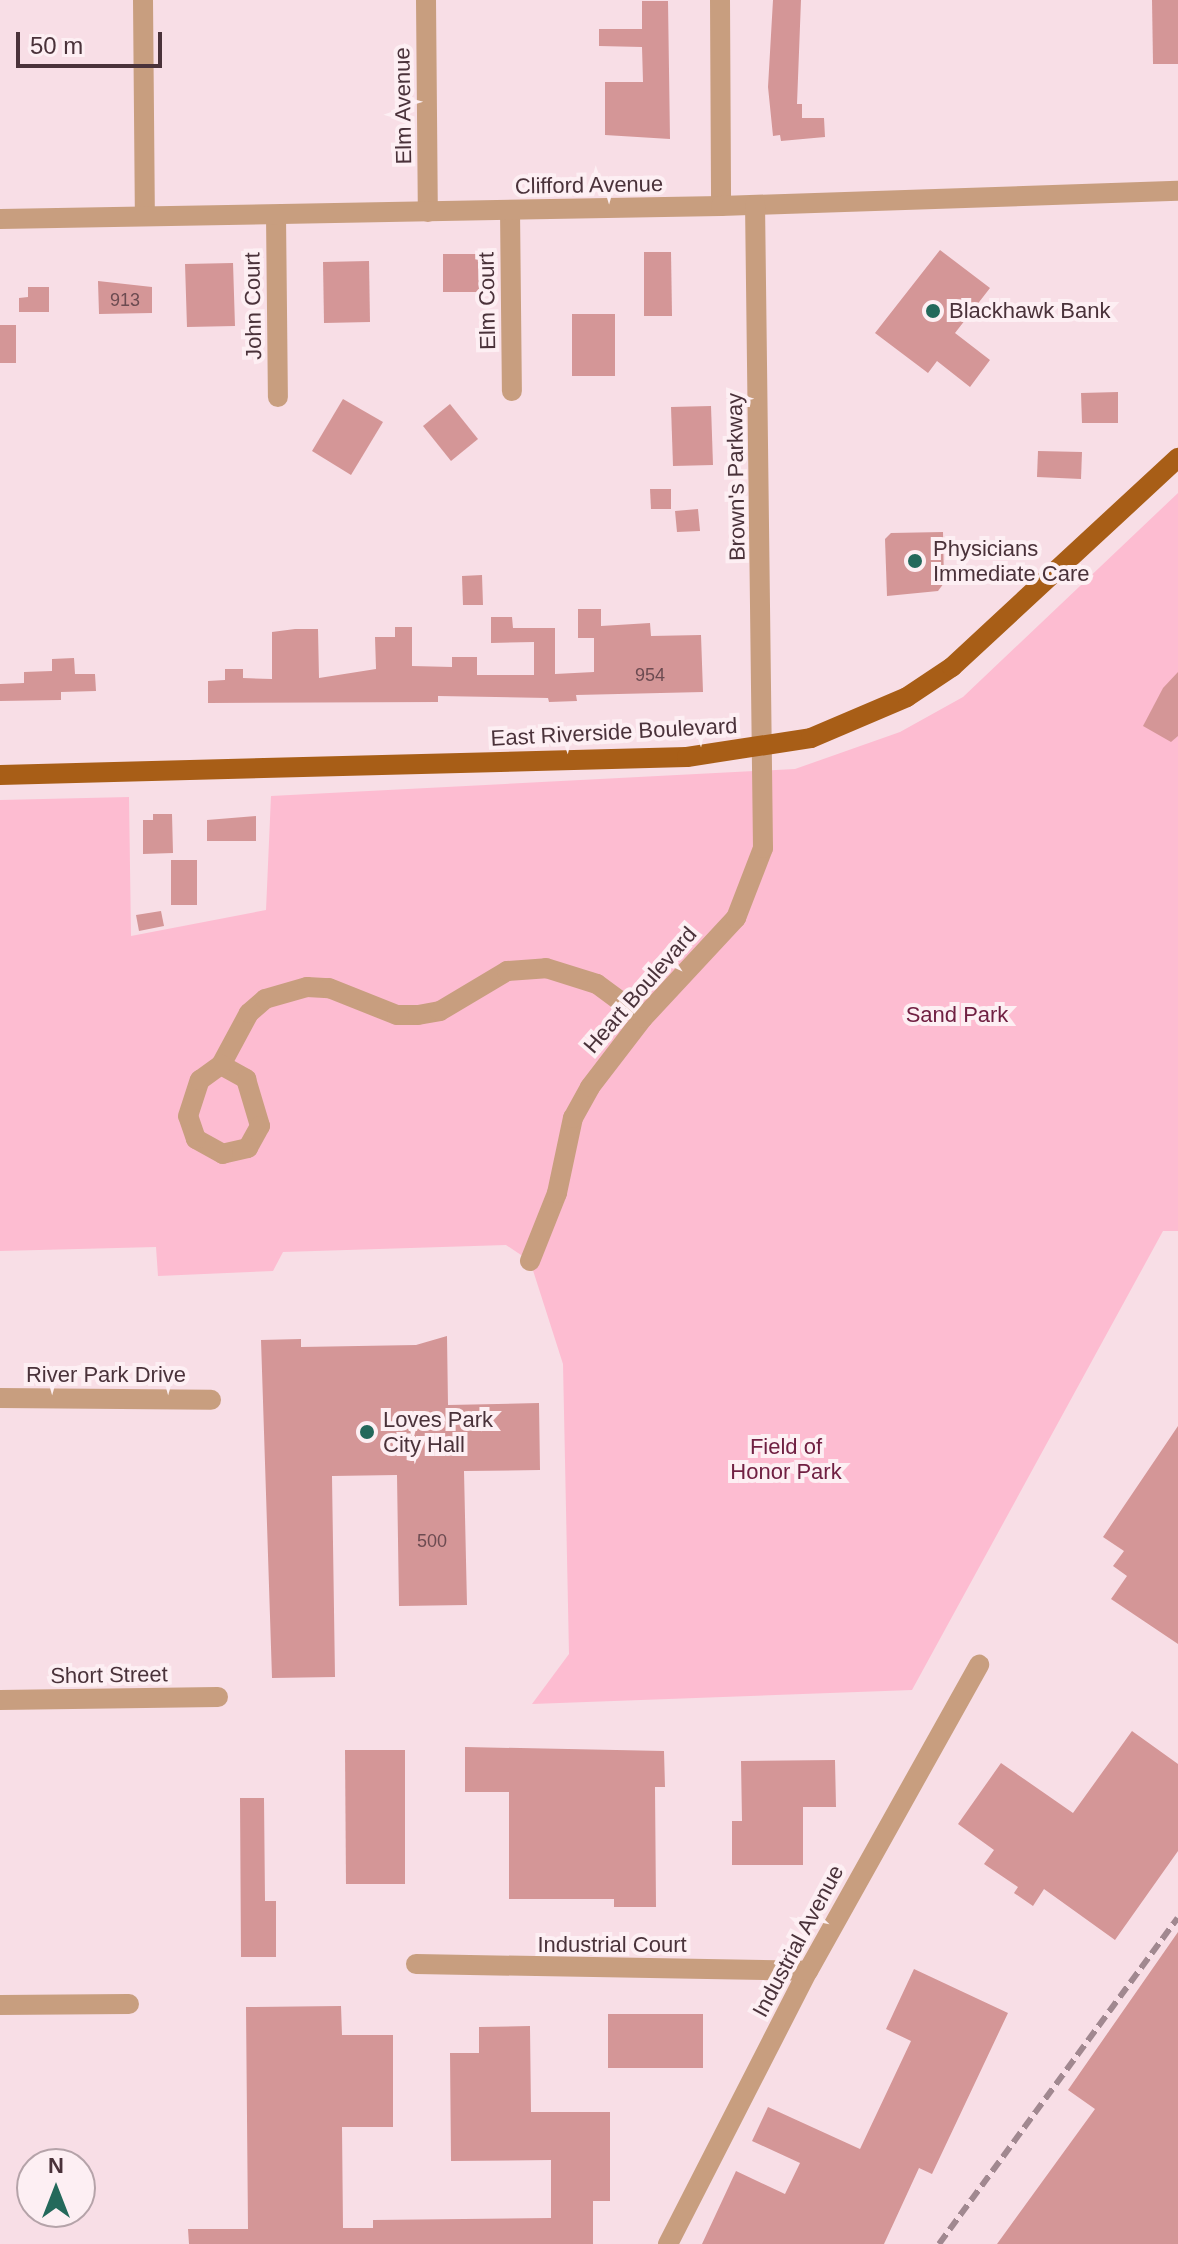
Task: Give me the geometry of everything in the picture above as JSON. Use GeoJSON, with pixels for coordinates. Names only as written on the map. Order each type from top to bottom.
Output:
{"type":"FeatureCollection","features":[{"type":"Feature","properties":{"kind":"main road","name":"East Riverside Boulevard"},"geometry":{"type":"LineString","coordinates":[[0,775],[687,757],[765,748],[849,725],[907,697],[952,667],[1178,458]]}},
{"type":"Feature","properties":{"kind":"street"},"geometry":{"type":"LineString","coordinates":[[143,0],[145,215]]}},
{"type":"Feature","properties":{"kind":"street","name":"Elm Avenue"},"geometry":{"type":"LineString","coordinates":[[426,0],[428,212]]}},
{"type":"Feature","properties":{"kind":"street"},"geometry":{"type":"LineString","coordinates":[[720,1],[721,206]]}},
{"type":"Feature","properties":{"kind":"street","name":"Clifford Avenue"},"geometry":{"type":"LineString","coordinates":[[0,219],[721,206],[1178,191]]}},
{"type":"Feature","properties":{"kind":"street","name":"Brown's Parkway"},"geometry":{"type":"LineString","coordinates":[[755,205],[765,748]]}},
{"type":"Feature","properties":{"kind":"street","name":"Elm Court"},"geometry":{"type":"LineString","coordinates":[[510,210],[512,391]]}},
{"type":"Feature","properties":{"kind":"street","name":"John Court"},"geometry":{"type":"LineString","coordinates":[[276,215],[278,397]]}},
{"type":"Feature","properties":{"kind":"street","name":"Heart Boulevard"},"geometry":{"type":"LineString","coordinates":[[530,1261],[557,1193],[573,1118],[590,1087],[643,1018],[736,918],[763,848],[765,748]]}},
{"type":"Feature","properties":{"kind":"street"},"geometry":{"type":"LineString","coordinates":[[221,1065],[246,1079],[260,1126],[248,1148],[223,1154],[196,1139],[188,1116],[200,1080],[221,1065],[234,1035],[257,1006],[307,987],[329,988],[397,1015],[418,1015],[440,1011],[507,971],[546,968],[597,984],[643,1018]]}},
{"type":"Feature","properties":{"kind":"street","name":"River Park Drive"},"geometry":{"type":"LineString","coordinates":[[0,1398],[211,1400]]}},
{"type":"Feature","properties":{"kind":"street","name":"Industrial Avenue"},"geometry":{"type":"LineString","coordinates":[[668,2244],[808,1971],[979,1665]]}},
{"type":"Feature","properties":{"kind":"street","name":"Short Street"},"geometry":{"type":"LineString","coordinates":[[0,1700],[218,1697]]}},
{"type":"Feature","properties":{"kind":"street","name":"Industrial Court"},"geometry":{"type":"LineString","coordinates":[[416,1964],[808,1971]]}},
{"type":"Feature","properties":{"kind":"street"},"geometry":{"type":"LineString","coordinates":[[0,2005],[129,2004]]}},
{"type":"Feature","properties":{"kind":"green space","name":"Field of Honor Park"},"geometry":{"type":"Polygon","coordinates":[[[1178,493],[1178,1231],[1163,1231],[912,1690],[532,1704],[569,1654],[563,1364],[530,1261],[506,1245],[283,1252],[273,1271],[158,1276],[156,1247],[0,1251],[0,800],[129,797],[131,936],[266,910],[271,796],[795,769],[900,732],[963,697],[1178,493]]]}},
{"type":"Feature","properties":{"kind":"building"},"geometry":{"type":"Polygon","coordinates":[[[773,0],[801,0],[797,104],[802,104],[802,118],[824,118],[825,137],[781,141],[780,135],[773,136],[768,87],[773,0]]]}},
{"type":"Feature","properties":{"kind":"building"},"geometry":{"type":"Polygon","coordinates":[[[1152,0],[1178,0],[1178,64],[1153,64],[1152,0]]]}},
{"type":"Feature","properties":{"kind":"building"},"geometry":{"type":"Polygon","coordinates":[[[642,1],[668,1],[670,139],[605,135],[605,82],[643,82],[642,47],[599,46],[599,29],[642,29],[642,1]]]}},
{"type":"Feature","properties":{"kind":"building","name":"Blackhawk Bank"},"geometry":{"type":"Polygon","coordinates":[[[940,250],[990,288],[955,333],[990,360],[970,387],[937,361],[928,373],[875,333],[940,250]]]}},
{"type":"Feature","properties":{"kind":"building"},"geometry":{"type":"Polygon","coordinates":[[[644,252],[671,252],[672,316],[644,316],[644,252]]]}},
{"type":"Feature","properties":{"kind":"building"},"geometry":{"type":"Polygon","coordinates":[[[443,254],[479,254],[479,292],[443,292],[443,254]]]}},
{"type":"Feature","properties":{"kind":"building"},"geometry":{"type":"Polygon","coordinates":[[[369,261],[370,322],[324,323],[323,262],[369,261]]]}},
{"type":"Feature","properties":{"kind":"building"},"geometry":{"type":"Polygon","coordinates":[[[233,263],[235,326],[187,327],[185,264],[233,263]]]}},
{"type":"Feature","properties":{"kind":"building"},"geometry":{"type":"Polygon","coordinates":[[[98,281],[152,287],[152,313],[99,314],[98,281]]]}},
{"type":"Feature","properties":{"kind":"building"},"geometry":{"type":"Polygon","coordinates":[[[28,287],[49,287],[49,312],[19,312],[19,298],[28,297],[28,287]]]}},
{"type":"Feature","properties":{"kind":"building"},"geometry":{"type":"Polygon","coordinates":[[[572,314],[615,314],[615,376],[572,376],[572,314]]]}},
{"type":"Feature","properties":{"kind":"building"},"geometry":{"type":"Polygon","coordinates":[[[0,325],[16,325],[16,363],[0,363],[0,325]]]}},
{"type":"Feature","properties":{"kind":"building"},"geometry":{"type":"Polygon","coordinates":[[[1118,392],[1118,423],[1082,423],[1081,393],[1118,392]]]}},
{"type":"Feature","properties":{"kind":"building"},"geometry":{"type":"Polygon","coordinates":[[[343,399],[383,422],[351,475],[312,451],[343,399]]]}},
{"type":"Feature","properties":{"kind":"building"},"geometry":{"type":"Polygon","coordinates":[[[450,404],[478,439],[451,461],[423,426],[450,404]]]}},
{"type":"Feature","properties":{"kind":"building"},"geometry":{"type":"Polygon","coordinates":[[[711,406],[713,465],[673,466],[671,407],[711,406]]]}},
{"type":"Feature","properties":{"kind":"building"},"geometry":{"type":"Polygon","coordinates":[[[1038,451],[1082,452],[1081,479],[1037,477],[1038,451]]]}},
{"type":"Feature","properties":{"kind":"building"},"geometry":{"type":"Polygon","coordinates":[[[650,489],[671,489],[671,509],[651,509],[650,489]]]}},
{"type":"Feature","properties":{"kind":"building"},"geometry":{"type":"Polygon","coordinates":[[[698,509],[700,531],[677,532],[675,511],[698,509]]]}},
{"type":"Feature","properties":{"kind":"building","name":"Physicians Immediate Care"},"geometry":{"type":"Polygon","coordinates":[[[943,532],[944,583],[938,591],[887,596],[885,539],[891,533],[943,532]]]}},
{"type":"Feature","properties":{"kind":"building"},"geometry":{"type":"Polygon","coordinates":[[[482,575],[483,605],[463,605],[462,576],[482,575]]]}},
{"type":"Feature","properties":{"kind":"building"},"geometry":{"type":"Polygon","coordinates":[[[578,609],[601,609],[601,626],[650,623],[651,636],[701,635],[703,692],[576,695],[577,701],[549,702],[548,698],[438,696],[438,702],[208,703],[208,681],[225,680],[225,669],[243,669],[243,678],[272,679],[272,632],[295,629],[318,629],[319,678],[376,669],[375,637],[395,637],[395,627],[412,627],[412,666],[452,667],[452,657],[477,657],[477,675],[534,675],[534,642],[491,643],[491,617],[512,617],[513,628],[555,628],[555,674],[594,672],[594,638],[578,638],[578,609]]]}},
{"type":"Feature","properties":{"kind":"building"},"geometry":{"type":"Polygon","coordinates":[[[74,658],[75,674],[95,674],[96,691],[61,692],[61,700],[0,701],[0,684],[24,683],[24,672],[52,671],[52,659],[74,658]]]}},
{"type":"Feature","properties":{"kind":"building"},"geometry":{"type":"Polygon","coordinates":[[[1178,672],[1178,736],[1171,742],[1143,726],[1163,688],[1178,672]]]}},
{"type":"Feature","properties":{"kind":"building"},"geometry":{"type":"Polygon","coordinates":[[[153,814],[172,814],[173,853],[143,854],[143,820],[153,820],[153,814]]]}},
{"type":"Feature","properties":{"kind":"building"},"geometry":{"type":"Polygon","coordinates":[[[256,816],[256,841],[207,841],[207,820],[256,816]]]}},
{"type":"Feature","properties":{"kind":"building"},"geometry":{"type":"Polygon","coordinates":[[[171,860],[197,860],[197,905],[171,905],[171,860]]]}},
{"type":"Feature","properties":{"kind":"building"},"geometry":{"type":"Polygon","coordinates":[[[161,911],[164,926],[139,931],[136,915],[161,911]]]}},
{"type":"Feature","properties":{"kind":"building"},"geometry":{"type":"Polygon","coordinates":[[[447,1336],[448,1405],[539,1403],[540,1470],[464,1471],[467,1605],[399,1606],[397,1475],[332,1476],[335,1677],[272,1678],[261,1340],[301,1339],[301,1347],[416,1345],[447,1336]]]}},
{"type":"Feature","properties":{"kind":"building"},"geometry":{"type":"Polygon","coordinates":[[[1178,1426],[1178,1644],[1111,1599],[1127,1576],[1113,1566],[1124,1551],[1103,1537],[1178,1426]]]}},
{"type":"Feature","properties":{"kind":"building"},"geometry":{"type":"Polygon","coordinates":[[[1132,1731],[1178,1764],[1178,1851],[1115,1940],[1044,1889],[1033,1906],[1014,1893],[1018,1887],[984,1864],[994,1850],[958,1824],[1001,1763],[1073,1813],[1132,1731]]]}},
{"type":"Feature","properties":{"kind":"building"},"geometry":{"type":"Polygon","coordinates":[[[465,1747],[664,1751],[665,1787],[655,1787],[656,1907],[614,1907],[614,1899],[509,1899],[509,1792],[465,1792],[465,1747]]]}},
{"type":"Feature","properties":{"kind":"building"},"geometry":{"type":"Polygon","coordinates":[[[345,1750],[405,1750],[405,1884],[346,1884],[345,1750]]]}},
{"type":"Feature","properties":{"kind":"building"},"geometry":{"type":"Polygon","coordinates":[[[835,1760],[836,1807],[803,1807],[803,1865],[732,1865],[732,1821],[742,1821],[741,1761],[835,1760]]]}},
{"type":"Feature","properties":{"kind":"building"},"geometry":{"type":"Polygon","coordinates":[[[240,1798],[264,1798],[265,1901],[276,1901],[276,1957],[241,1957],[240,1798]]]}},
{"type":"Feature","properties":{"kind":"building"},"geometry":{"type":"Polygon","coordinates":[[[1178,1932],[1178,2244],[997,2244],[1095,2109],[1068,2090],[1178,1932]]]}},
{"type":"Feature","properties":{"kind":"building"},"geometry":{"type":"Polygon","coordinates":[[[914,1969],[1008,2013],[932,2174],[919,2168],[884,2244],[702,2244],[736,2171],[785,2194],[800,2163],[752,2141],[768,2107],[860,2149],[911,2041],[886,2029],[914,1969]]]}},
{"type":"Feature","properties":{"kind":"building"},"geometry":{"type":"Polygon","coordinates":[[[341,2006],[342,2035],[393,2035],[393,2127],[342,2127],[343,2228],[373,2228],[373,2220],[551,2218],[551,2160],[451,2161],[450,2053],[479,2053],[479,2027],[530,2026],[531,2112],[610,2112],[610,2201],[593,2201],[593,2244],[189,2244],[188,2229],[248,2229],[246,2007],[341,2006]]]}},
{"type":"Feature","properties":{"kind":"building"},"geometry":{"type":"Polygon","coordinates":[[[608,2014],[703,2014],[703,2068],[608,2068],[608,2014]]]}},
{"type":"Feature","properties":{"kind":"railway"},"geometry":{"type":"LineString","coordinates":[[939,2244],[1178,1918]]}},
{"type":"Feature","properties":{"kind":"place","name":"Blackhawk Bank"},"geometry":{"type":"Point","coordinates":[933,311]}},
{"type":"Feature","properties":{"kind":"place","name":"Physicians Immediate Care"},"geometry":{"type":"Point","coordinates":[915,561]}},
{"type":"Feature","properties":{"kind":"place","name":"Loves Park City Hall"},"geometry":{"type":"Point","coordinates":[367,1432]}},
{"type":"Feature","properties":{"kind":"park label","name":"Sand Park"},"geometry":{"type":"Point","coordinates":[957,1015]}}]}
